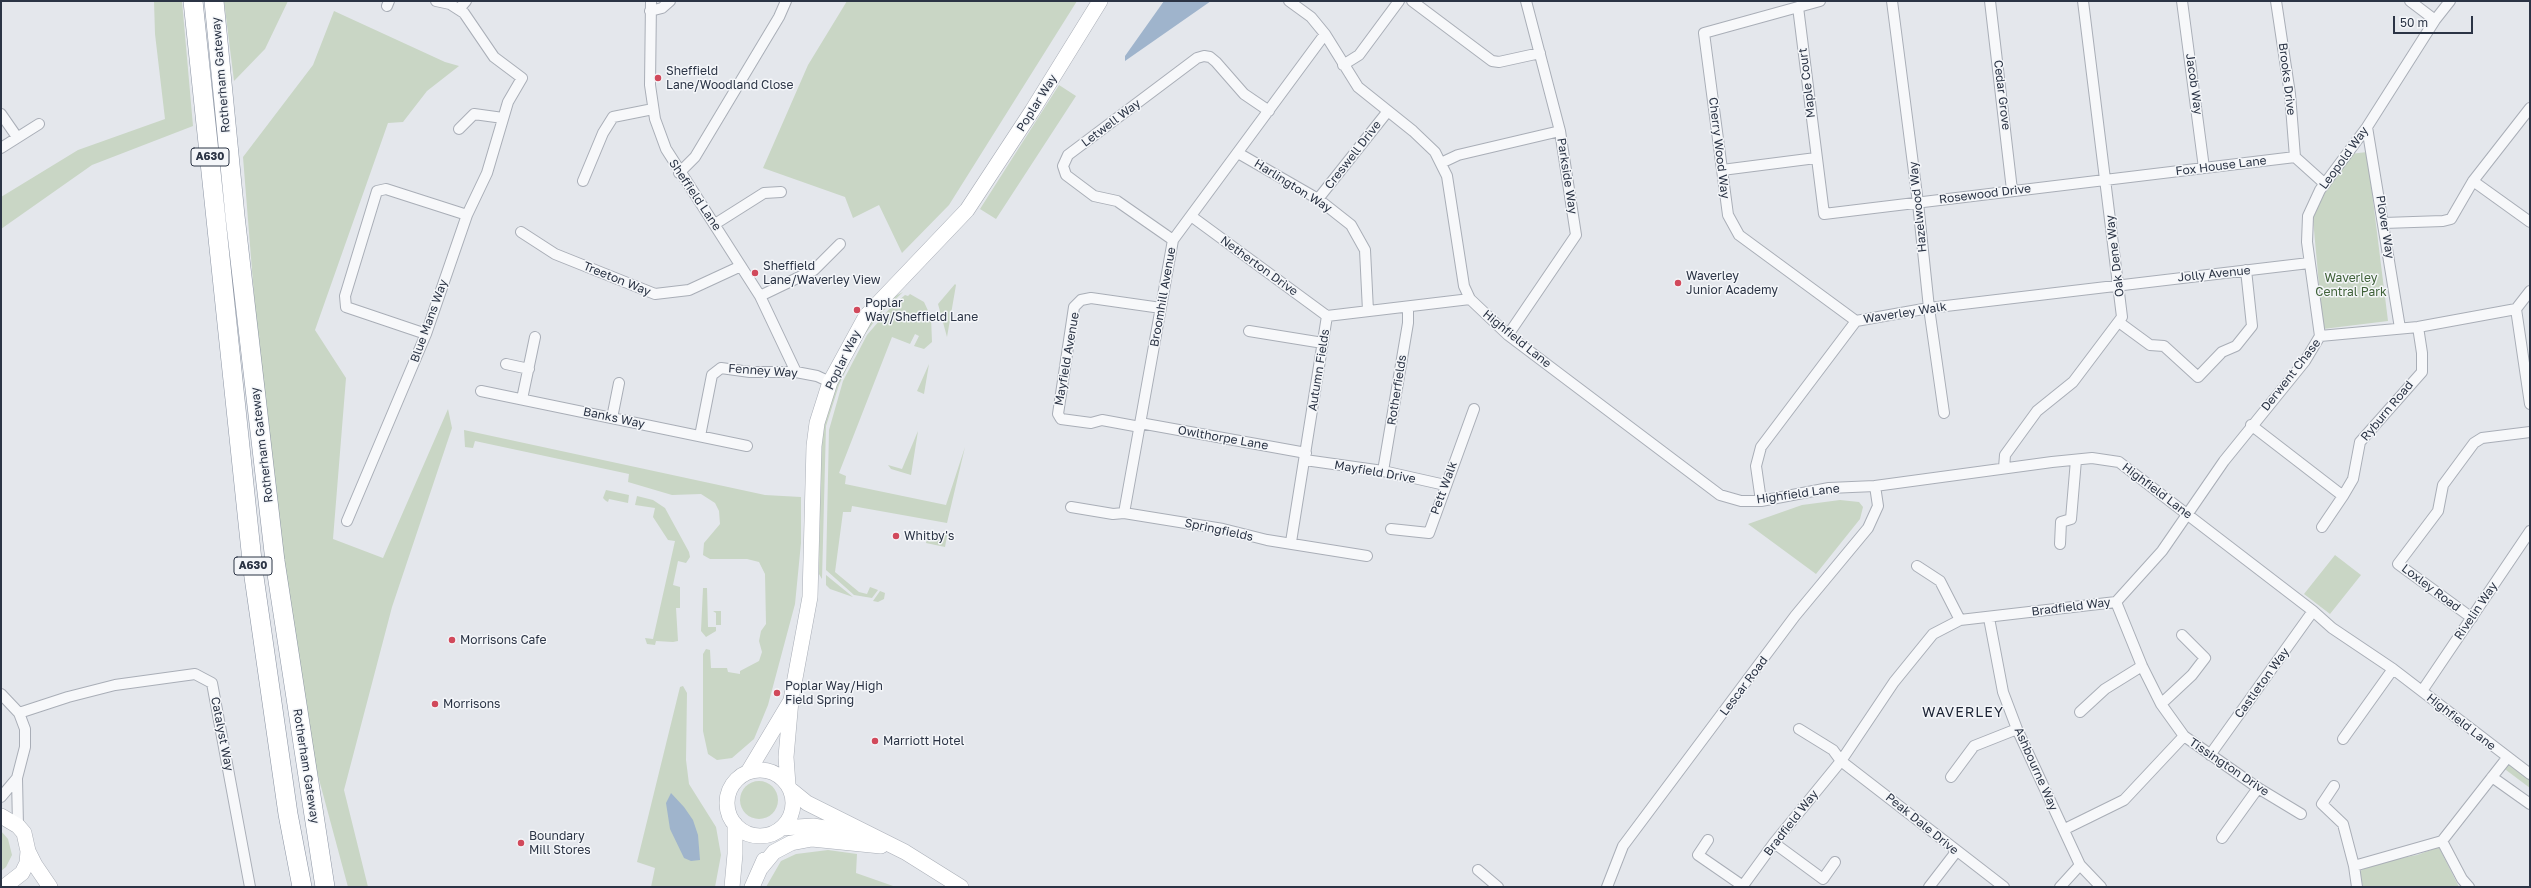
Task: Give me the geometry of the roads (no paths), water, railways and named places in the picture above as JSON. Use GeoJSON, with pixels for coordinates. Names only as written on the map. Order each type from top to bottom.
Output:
{"type":"FeatureCollection","features":[{"type":"Feature","properties":{"kind":"highway","name":"Rotherham Gateway"},"geometry":{"type":"LineString","coordinates":[[193,1],[254,570],[288,814],[302,887]]}},
{"type":"Feature","properties":{"kind":"highway","name":"Rotherham Gateway"},"geometry":{"type":"LineString","coordinates":[[214,1],[235,216],[275,561],[311,804],[325,887]]}},
{"type":"Feature","properties":{"kind":"highway","name":"A630"},"geometry":{"type":"LineString","coordinates":[[311,804],[334,887]]}},
{"type":"Feature","properties":{"kind":"main road","name":"Poplar Way"},"geometry":{"type":"LineString","coordinates":[[752,887],[779,830],[791,815],[793,807],[786,756],[791,700],[810,597],[814,446],[817,423],[830,382],[866,316],[966,210],[1032,111],[1100,1]]}},
{"type":"Feature","properties":{"kind":"main road","name":"Poplar Way"},"geometry":{"type":"LineString","coordinates":[[732,887],[735,854],[735,824],[728,812],[729,793],[735,781],[748,772],[791,700]]}},
{"type":"Feature","properties":{"kind":"main road"},"geometry":{"type":"LineString","coordinates":[[748,772],[756,770],[772,772],[807,803],[869,836],[896,847],[938,870],[961,887]]}},
{"type":"Feature","properties":{"kind":"main road"},"geometry":{"type":"LineString","coordinates":[[1,816],[18,826],[24,833],[28,852],[50,887]]}},
{"type":"Feature","properties":{"kind":"main road"},"geometry":{"type":"LineString","coordinates":[[735,824],[751,835],[767,835],[779,830],[814,826],[869,836]]}},
{"type":"Feature","properties":{"kind":"main road"},"geometry":{"type":"LineString","coordinates":[[760,869],[774,852],[791,843],[812,839],[896,847]]}},
{"type":"Feature","properties":{"kind":"main road"},"geometry":{"type":"LineString","coordinates":[[4,887],[22,873],[27,863],[28,852]]}},
{"type":"Feature","properties":{"kind":"street"},"geometry":{"type":"LineString","coordinates":[[436,1],[462,5]]}},
{"type":"Feature","properties":{"kind":"street"},"geometry":{"type":"LineString","coordinates":[[651,6],[662,8],[670,1]]}},
{"type":"Feature","properties":{"kind":"street"},"geometry":{"type":"LineString","coordinates":[[679,173],[695,157],[779,17],[786,1]]}},
{"type":"Feature","properties":{"kind":"street","name":"Highfield Lane"},"geometry":{"type":"LineString","coordinates":[[1289,1],[1311,17],[1325,34],[1358,87],[1413,131],[1435,152],[1447,176],[1464,286],[1470,299],[1508,335],[1720,495],[1741,501],[1761,501],[1805,494],[1829,488],[1875,486],[2004,468],[2092,458],[2119,462],[2313,611],[2332,628],[2393,669],[2506,758],[2530,774]]}},
{"type":"Feature","properties":{"kind":"street"},"geometry":{"type":"LineString","coordinates":[[1343,65],[1359,55],[1399,1]]}},
{"type":"Feature","properties":{"kind":"street"},"geometry":{"type":"LineString","coordinates":[[1412,1],[1492,61],[1499,62],[1540,53]]}},
{"type":"Feature","properties":{"kind":"street","name":"Parkside Way"},"geometry":{"type":"LineString","coordinates":[[1508,335],[1576,235],[1560,131],[1526,1]]}},
{"type":"Feature","properties":{"kind":"street","name":"Cherry Wood Way"},"geometry":{"type":"LineString","coordinates":[[1820,1],[1704,33],[1728,215],[1739,235],[1856,321]]}},
{"type":"Feature","properties":{"kind":"street","name":"Hazelwood Way"},"geometry":{"type":"LineString","coordinates":[[1892,1],[1918,203],[1929,308],[1944,413]]}},
{"type":"Feature","properties":{"kind":"street","name":"Cedar Grove"},"geometry":{"type":"LineString","coordinates":[[1990,1],[2012,190]]}},
{"type":"Feature","properties":{"kind":"street","name":"Oak Dene Way"},"geometry":{"type":"LineString","coordinates":[[2083,1],[2119,284],[2122,317],[2120,322]]}},
{"type":"Feature","properties":{"kind":"street","name":"Jacob Way"},"geometry":{"type":"LineString","coordinates":[[2182,1],[2204,168]]}},
{"type":"Feature","properties":{"kind":"street","name":"Brooks Drive"},"geometry":{"type":"LineString","coordinates":[[2276,1],[2290,94],[2296,157]]}},
{"type":"Feature","properties":{"kind":"street"},"geometry":{"type":"LineString","coordinates":[[2410,1],[2435,20]]}},
{"type":"Feature","properties":{"kind":"street","name":"Leopold Way"},"geometry":{"type":"LineString","coordinates":[[2320,336],[2310,263],[2308,216],[2325,184],[2367,127],[2435,20],[2450,1]]}},
{"type":"Feature","properties":{"kind":"street","name":"Blue Mans Way"},"geometry":{"type":"LineString","coordinates":[[347,521],[426,334],[467,214],[487,172],[508,102],[522,78],[494,57],[462,5]]}},
{"type":"Feature","properties":{"kind":"street","name":"Sheffield Lane"},"geometry":{"type":"LineString","coordinates":[[651,6],[649,58],[653,109],[666,149],[679,173],[715,224],[760,296],[796,372]]}},
{"type":"Feature","properties":{"kind":"street","name":"Maple Court"},"geometry":{"type":"LineString","coordinates":[[1798,8],[1816,158]]}},
{"type":"Feature","properties":{"kind":"street","name":"Broomhill Avenue"},"geometry":{"type":"LineString","coordinates":[[1124,513],[1173,240],[1325,34]]}},
{"type":"Feature","properties":{"kind":"street","name":"Letwell Way"},"geometry":{"type":"LineString","coordinates":[[1173,240],[1117,201],[1094,196],[1066,175],[1063,166],[1068,155],[1197,58],[1204,56],[1210,57],[1216,62],[1244,94],[1269,111]]}},
{"type":"Feature","properties":{"kind":"street"},"geometry":{"type":"LineString","coordinates":[[2384,223],[2443,221],[2451,219],[2473,181],[2530,108]]}},
{"type":"Feature","properties":{"kind":"street"},"geometry":{"type":"LineString","coordinates":[[583,181],[603,133],[613,117],[653,109]]}},
{"type":"Feature","properties":{"kind":"street","name":"Creswell Drive"},"geometry":{"type":"LineString","coordinates":[[1318,199],[1388,111]]}},
{"type":"Feature","properties":{"kind":"street"},"geometry":{"type":"LineString","coordinates":[[1,114],[17,137]]}},
{"type":"Feature","properties":{"kind":"street"},"geometry":{"type":"LineString","coordinates":[[459,129],[474,114],[503,118]]}},
{"type":"Feature","properties":{"kind":"street"},"geometry":{"type":"LineString","coordinates":[[1,148],[39,124]]}},
{"type":"Feature","properties":{"kind":"street","name":"Plover Way"},"geometry":{"type":"LineString","coordinates":[[2367,127],[2384,223],[2400,328]]}},
{"type":"Feature","properties":{"kind":"street"},"geometry":{"type":"LineString","coordinates":[[1441,163],[1458,156],[1560,131]]}},
{"type":"Feature","properties":{"kind":"street","name":"Harlington Way"},"geometry":{"type":"LineString","coordinates":[[1238,153],[1318,199],[1351,225],[1365,250],[1368,311]]}},
{"type":"Feature","properties":{"kind":"street"},"geometry":{"type":"LineString","coordinates":[[2296,157],[2325,184]]}},
{"type":"Feature","properties":{"kind":"street","name":"Fox House Lane"},"geometry":{"type":"LineString","coordinates":[[2106,180],[2296,157]]}},
{"type":"Feature","properties":{"kind":"street"},"geometry":{"type":"LineString","coordinates":[[1722,170],[1816,158]]}},
{"type":"Feature","properties":{"kind":"street","name":"Rosewood Drive"},"geometry":{"type":"LineString","coordinates":[[1816,158],[1824,214],[2012,190],[2106,180]]}},
{"type":"Feature","properties":{"kind":"street"},"geometry":{"type":"LineString","coordinates":[[2473,181],[2530,222]]}},
{"type":"Feature","properties":{"kind":"street"},"geometry":{"type":"LineString","coordinates":[[426,334],[346,307],[345,296],[377,191],[386,189],[467,214]]}},
{"type":"Feature","properties":{"kind":"street"},"geometry":{"type":"LineString","coordinates":[[715,224],[764,193],[781,192]]}},
{"type":"Feature","properties":{"kind":"street","name":"Netherton Drive"},"geometry":{"type":"LineString","coordinates":[[1191,216],[1327,316]]}},
{"type":"Feature","properties":{"kind":"street","name":"Treeton Way"},"geometry":{"type":"LineString","coordinates":[[521,232],[555,254],[655,294],[689,290],[741,266]]}},
{"type":"Feature","properties":{"kind":"street"},"geometry":{"type":"LineString","coordinates":[[760,296],[814,270],[840,244]]}},
{"type":"Feature","properties":{"kind":"street","name":"Jolly Avenue"},"geometry":{"type":"LineString","coordinates":[[2119,284],[2310,263]]}},
{"type":"Feature","properties":{"kind":"street"},"geometry":{"type":"LineString","coordinates":[[2004,468],[2005,454],[2037,411],[2073,382],[2120,322],[2150,345],[2164,346],[2198,377],[2222,352],[2236,346],[2252,326],[2246,270]]}},
{"type":"Feature","properties":{"kind":"street","name":"Waverley Walk"},"geometry":{"type":"LineString","coordinates":[[1761,501],[1756,466],[1761,447],[1856,321],[1929,308],[2119,284]]}},
{"type":"Feature","properties":{"kind":"street"},"geometry":{"type":"LineString","coordinates":[[2530,291],[2516,309],[2530,404]]}},
{"type":"Feature","properties":{"kind":"street","name":"Mayfield Avenue"},"geometry":{"type":"LineString","coordinates":[[1140,425],[1102,420],[1091,422],[1061,419],[1058,414],[1074,307],[1081,300],[1091,298],[1161,308]]}},
{"type":"Feature","properties":{"kind":"street","name":"Autumn Fields"},"geometry":{"type":"LineString","coordinates":[[1291,542],[1306,456],[1327,316],[1408,308],[1470,299]]}},
{"type":"Feature","properties":{"kind":"street","name":"Rotherfields"},"geometry":{"type":"LineString","coordinates":[[1383,471],[1408,323],[1408,308]]}},
{"type":"Feature","properties":{"kind":"street","name":"Derwent Chase"},"geometry":{"type":"LineString","coordinates":[[2186,513],[2251,425],[2305,361],[2320,336],[2418,327],[2516,309]]}},
{"type":"Feature","properties":{"kind":"street","name":"Ryburn Road"},"geometry":{"type":"LineString","coordinates":[[2322,527],[2353,479],[2360,442],[2422,372],[2422,353],[2418,327]]}},
{"type":"Feature","properties":{"kind":"street"},"geometry":{"type":"LineString","coordinates":[[1249,331],[1323,342]]}},
{"type":"Feature","properties":{"kind":"street"},"geometry":{"type":"LineString","coordinates":[[522,399],[535,337]]}},
{"type":"Feature","properties":{"kind":"street"},"geometry":{"type":"LineString","coordinates":[[506,364],[529,369]]}},
{"type":"Feature","properties":{"kind":"street","name":"Fenney Way"},"geometry":{"type":"LineString","coordinates":[[700,436],[712,375],[717,369],[796,372],[818,376],[830,382]]}},
{"type":"Feature","properties":{"kind":"street"},"geometry":{"type":"LineString","coordinates":[[612,418],[619,383]]}},
{"type":"Feature","properties":{"kind":"street","name":"Banks Way"},"geometry":{"type":"LineString","coordinates":[[481,391],[747,446]]}},
{"type":"Feature","properties":{"kind":"street","name":"Pett Walk"},"geometry":{"type":"LineString","coordinates":[[1391,529],[1429,533],[1445,485],[1474,409]]}},
{"type":"Feature","properties":{"kind":"street","name":"Owlthorpe Lane"},"geometry":{"type":"LineString","coordinates":[[1140,425],[1306,456]]}},
{"type":"Feature","properties":{"kind":"street"},"geometry":{"type":"LineString","coordinates":[[2251,425],[2343,496]]}},
{"type":"Feature","properties":{"kind":"street","name":"Loxley Road"},"geometry":{"type":"LineString","coordinates":[[2472,618],[2398,564],[2438,511],[2443,485],[2474,443],[2482,438],[2530,432]]}},
{"type":"Feature","properties":{"kind":"street","name":"Mayfield Drive"},"geometry":{"type":"LineString","coordinates":[[1306,456],[1445,485]]}},
{"type":"Feature","properties":{"kind":"street"},"geometry":{"type":"LineString","coordinates":[[2060,544],[2061,522],[2071,519],[2076,460]]}},
{"type":"Feature","properties":{"kind":"street","name":"Lescar Road"},"geometry":{"type":"LineString","coordinates":[[1607,887],[1623,846],[1795,616],[1868,528],[1878,506],[1875,486]]}},
{"type":"Feature","properties":{"kind":"street","name":"Springfields"},"geometry":{"type":"LineString","coordinates":[[1071,507],[1113,514],[1124,513],[1224,529],[1267,540],[1291,542],[1367,556]]}},
{"type":"Feature","properties":{"kind":"street","name":"Bradfield Way"},"geometry":{"type":"LineString","coordinates":[[1708,840],[1698,855],[1742,886],[1774,843],[1841,761],[1894,682],[1933,634],[1960,620],[1989,618],[2116,602],[2162,551],[2186,513]]}},
{"type":"Feature","properties":{"kind":"street","name":"Rivelin Way"},"geometry":{"type":"LineString","coordinates":[[2422,691],[2530,531]]}},
{"type":"Feature","properties":{"kind":"street"},"geometry":{"type":"LineString","coordinates":[[1917,566],[1940,581],[1960,620]]}},
{"type":"Feature","properties":{"kind":"street","name":"Tissington Drive"},"geometry":{"type":"LineString","coordinates":[[2116,602],[2142,666],[2162,704],[2184,736],[2258,788],[2301,814]]}},
{"type":"Feature","properties":{"kind":"street","name":"Castleton Way"},"geometry":{"type":"LineString","coordinates":[[2210,755],[2313,611]]}},
{"type":"Feature","properties":{"kind":"street","name":"Ashbourne Way"},"geometry":{"type":"LineString","coordinates":[[1989,618],[2003,692],[2017,729],[2055,814],[2065,829],[2080,865],[2101,887]]}},
{"type":"Feature","properties":{"kind":"street"},"geometry":{"type":"LineString","coordinates":[[2162,704],[2192,676],[2205,658],[2182,636]]}},
{"type":"Feature","properties":{"kind":"street"},"geometry":{"type":"LineString","coordinates":[[2080,712],[2105,689],[2142,666]]}},
{"type":"Feature","properties":{"kind":"street"},"geometry":{"type":"LineString","coordinates":[[2343,739],[2393,669]]}},
{"type":"Feature","properties":{"kind":"street","name":"Catalyst Way"},"geometry":{"type":"LineString","coordinates":[[19,713],[61,699],[115,686],[195,674],[212,683],[250,887]]}},
{"type":"Feature","properties":{"kind":"street"},"geometry":{"type":"LineString","coordinates":[[1,694],[19,713],[26,738],[17,778],[18,826]]}},
{"type":"Feature","properties":{"kind":"street"},"geometry":{"type":"LineString","coordinates":[[1799,729],[1833,750],[1841,761]]}},
{"type":"Feature","properties":{"kind":"street"},"geometry":{"type":"LineString","coordinates":[[1951,777],[1974,746],[2017,729]]}},
{"type":"Feature","properties":{"kind":"street"},"geometry":{"type":"LineString","coordinates":[[2065,829],[2124,800],[2184,736]]}},
{"type":"Feature","properties":{"kind":"street"},"geometry":{"type":"LineString","coordinates":[[2354,866],[2442,841],[2506,758]]}},
{"type":"Feature","properties":{"kind":"street","name":"Peak Dale Drive"},"geometry":{"type":"LineString","coordinates":[[1841,761],[1928,827],[1956,852],[2004,887]]}},
{"type":"Feature","properties":{"kind":"street"},"geometry":{"type":"LineString","coordinates":[[1,797],[17,778]]}},
{"type":"Feature","properties":{"kind":"street"},"geometry":{"type":"LineString","coordinates":[[2492,778],[2530,804]]}},
{"type":"Feature","properties":{"kind":"street"},"geometry":{"type":"LineString","coordinates":[[2334,786],[2322,804],[2343,824],[2354,866],[2357,887]]}},
{"type":"Feature","properties":{"kind":"street"},"geometry":{"type":"LineString","coordinates":[[2222,838],[2258,788]]}},
{"type":"Feature","properties":{"kind":"street"},"geometry":{"type":"LineString","coordinates":[[2442,841],[2462,879],[2469,887]]}},
{"type":"Feature","properties":{"kind":"street"},"geometry":{"type":"LineString","coordinates":[[1774,843],[1824,878],[1835,862]]}},
{"type":"Feature","properties":{"kind":"street"},"geometry":{"type":"LineString","coordinates":[[1929,887],[1956,852]]}},
{"type":"Feature","properties":{"kind":"street"},"geometry":{"type":"LineString","coordinates":[[2060,887],[2080,865]]}},
{"type":"Feature","properties":{"kind":"street"},"geometry":{"type":"LineString","coordinates":[[1478,870],[1498,887]]}},
{"type":"Feature","properties":{"kind":"water"},"geometry":{"type":"Polygon","coordinates":[[[1164,1],[1211,1],[1125,61],[1125,56],[1164,1]]]}},
{"type":"Feature","properties":{"kind":"water"},"geometry":{"type":"Polygon","coordinates":[[[671,793],[684,807],[693,820],[698,835],[700,860],[691,861],[684,858],[670,829],[666,803],[671,793]]]}},
{"type":"Feature","properties":{"kind":"place","name":"Sheffield Lane/Woodland Close"},"geometry":{"type":"Point","coordinates":[658,78]}},
{"type":"Feature","properties":{"kind":"place","name":"Sheffield Lane/Waverley View"},"geometry":{"type":"Point","coordinates":[755,273]}},
{"type":"Feature","properties":{"kind":"place","name":"Waverley Junior Academy"},"geometry":{"type":"Point","coordinates":[1678,283]}},
{"type":"Feature","properties":{"kind":"place","name":"Poplar Way/Sheffield Lane"},"geometry":{"type":"Point","coordinates":[857,310]}},
{"type":"Feature","properties":{"kind":"place","name":"Whitby's"},"geometry":{"type":"Point","coordinates":[896,536]}},
{"type":"Feature","properties":{"kind":"place","name":"Morrisons Cafe"},"geometry":{"type":"Point","coordinates":[452,640]}},
{"type":"Feature","properties":{"kind":"place","name":"Poplar Way/High Field Spring"},"geometry":{"type":"Point","coordinates":[777,693]}},
{"type":"Feature","properties":{"kind":"place","name":"Morrisons"},"geometry":{"type":"Point","coordinates":[435,704]}},
{"type":"Feature","properties":{"kind":"place","name":"Marriott Hotel"},"geometry":{"type":"Point","coordinates":[875,741]}},
{"type":"Feature","properties":{"kind":"place","name":"Boundary Mill Stores"},"geometry":{"type":"Point","coordinates":[521,843]}},
{"type":"Feature","properties":{"kind":"district","name":"WAVERLEY"},"geometry":{"type":"Point","coordinates":[1963,713]}},
{"type":"Feature","properties":{"kind":"park label","name":"Waverley Central Park"},"geometry":{"type":"Point","coordinates":[2351,285]}}]}
